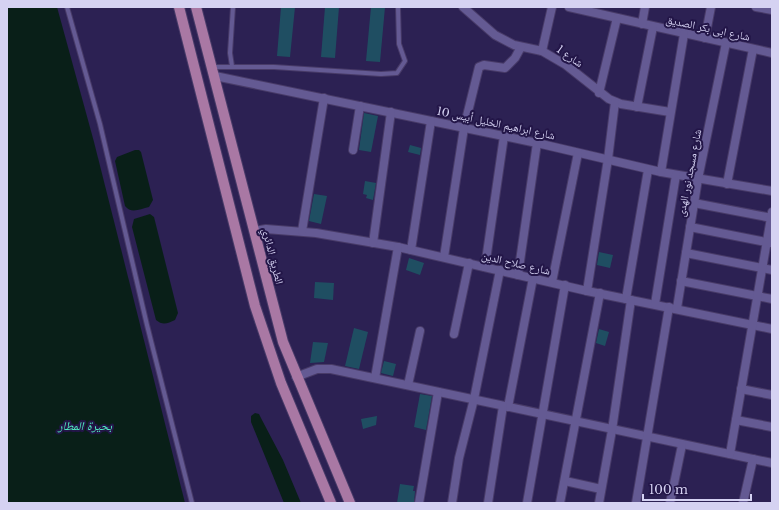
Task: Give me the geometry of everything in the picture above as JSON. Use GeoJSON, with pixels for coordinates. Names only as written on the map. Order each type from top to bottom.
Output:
{"type":"FeatureCollection","features":[{"type":"Feature","properties":{"kind":"main road"},"geometry":{"type":"LineString","coordinates":[[179,7],[255,306],[281,383],[331,503]]}},
{"type":"Feature","properties":{"kind":"main road","name":"الطريق الدائري"},"geometry":{"type":"LineString","coordinates":[[196,7],[283,342],[296,377],[350,503]]}},
{"type":"Feature","properties":{"kind":"street","name":"شارع 1"},"geometry":{"type":"LineString","coordinates":[[463,7],[495,35],[521,47],[542,51],[566,65],[599,93],[615,102],[670,112]]}},
{"type":"Feature","properties":{"kind":"street"},"geometry":{"type":"LineString","coordinates":[[542,51],[552,7]]}},
{"type":"Feature","properties":{"kind":"street","name":"شارع ابى بكر الصديق"},"geometry":{"type":"LineString","coordinates":[[569,7],[772,53]]}},
{"type":"Feature","properties":{"kind":"street"},"geometry":{"type":"LineString","coordinates":[[642,24],[645,7]]}},
{"type":"Feature","properties":{"kind":"street"},"geometry":{"type":"LineString","coordinates":[[705,38],[711,7]]}},
{"type":"Feature","properties":{"kind":"street"},"geometry":{"type":"LineString","coordinates":[[756,7],[772,10]]}},
{"type":"Feature","properties":{"kind":"street"},"geometry":{"type":"LineString","coordinates":[[599,93],[617,18]]}},
{"type":"Feature","properties":{"kind":"street"},"geometry":{"type":"LineString","coordinates":[[636,107],[653,27]]}},
{"type":"Feature","properties":{"kind":"street"},"geometry":{"type":"LineString","coordinates":[[661,172],[684,34]]}},
{"type":"Feature","properties":{"kind":"street","name":"شارع مسجد نور الهدى"},"geometry":{"type":"LineString","coordinates":[[636,503],[673,307],[681,281],[698,179],[726,43]]}},
{"type":"Feature","properties":{"kind":"street"},"geometry":{"type":"LineString","coordinates":[[444,257],[464,128],[479,68],[484,65],[506,68],[515,58],[521,47]]}},
{"type":"Feature","properties":{"kind":"street"},"geometry":{"type":"LineString","coordinates":[[727,184],[753,49]]}},
{"type":"Feature","properties":{"kind":"street","name":"شارع ابراهيم الخليل أبيس 10"},"geometry":{"type":"LineString","coordinates":[[214,72],[360,106],[537,143],[648,170],[772,191]]}},
{"type":"Feature","properties":{"kind":"street"},"geometry":{"type":"LineString","coordinates":[[302,232],[324,98]]}},
{"type":"Feature","properties":{"kind":"street"},"geometry":{"type":"LineString","coordinates":[[587,290],[608,160],[615,102]]}},
{"type":"Feature","properties":{"kind":"street"},"geometry":{"type":"LineString","coordinates":[[353,150],[360,106]]}},
{"type":"Feature","properties":{"kind":"street"},"geometry":{"type":"LineString","coordinates":[[373,243],[391,112]]}},
{"type":"Feature","properties":{"kind":"street"},"geometry":{"type":"LineString","coordinates":[[411,250],[431,121]]}},
{"type":"Feature","properties":{"kind":"street"},"geometry":{"type":"LineString","coordinates":[[485,267],[504,136]]}},
{"type":"Feature","properties":{"kind":"street"},"geometry":{"type":"LineString","coordinates":[[518,275],[537,143]]}},
{"type":"Feature","properties":{"kind":"street"},"geometry":{"type":"LineString","coordinates":[[552,282],[578,153]]}},
{"type":"Feature","properties":{"kind":"street"},"geometry":{"type":"LineString","coordinates":[[599,503],[612,430],[648,170]]}},
{"type":"Feature","properties":{"kind":"street"},"geometry":{"type":"LineString","coordinates":[[655,304],[676,175]]}},
{"type":"Feature","properties":{"kind":"street"},"geometry":{"type":"LineString","coordinates":[[694,203],[772,216],[769,243],[762,268],[730,454]]}},
{"type":"Feature","properties":{"kind":"street"},"geometry":{"type":"LineString","coordinates":[[690,227],[769,243]]}},
{"type":"Feature","properties":{"kind":"street","name":"شارع صلاح الدين"},"geometry":{"type":"LineString","coordinates":[[254,231],[266,229],[302,232],[398,247],[565,286],[673,307],[752,326],[772,329]]}},
{"type":"Feature","properties":{"kind":"street"},"geometry":{"type":"LineString","coordinates":[[375,378],[398,247]]}},
{"type":"Feature","properties":{"kind":"street"},"geometry":{"type":"LineString","coordinates":[[686,253],[772,270]]}},
{"type":"Feature","properties":{"kind":"street"},"geometry":{"type":"LineString","coordinates":[[454,334],[469,263]]}},
{"type":"Feature","properties":{"kind":"street"},"geometry":{"type":"LineString","coordinates":[[452,503],[459,458],[474,399],[500,270]]}},
{"type":"Feature","properties":{"kind":"street"},"geometry":{"type":"LineString","coordinates":[[488,503],[505,406],[533,278]]}},
{"type":"Feature","properties":{"kind":"street"},"geometry":{"type":"LineString","coordinates":[[681,281],[772,299]]}},
{"type":"Feature","properties":{"kind":"street"},"geometry":{"type":"LineString","coordinates":[[527,503],[544,415],[565,286]]}},
{"type":"Feature","properties":{"kind":"street"},"geometry":{"type":"LineString","coordinates":[[560,503],[577,422],[600,293]]}},
{"type":"Feature","properties":{"kind":"street"},"geometry":{"type":"LineString","coordinates":[[408,385],[420,331]]}},
{"type":"Feature","properties":{"kind":"street"},"geometry":{"type":"LineString","coordinates":[[296,377],[317,369],[331,369],[648,438],[772,463]]}},
{"type":"Feature","properties":{"kind":"street"},"geometry":{"type":"LineString","coordinates":[[741,389],[772,395]]}},
{"type":"Feature","properties":{"kind":"street"},"geometry":{"type":"LineString","coordinates":[[419,503],[438,392]]}},
{"type":"Feature","properties":{"kind":"street"},"geometry":{"type":"LineString","coordinates":[[736,420],[772,427]]}},
{"type":"Feature","properties":{"kind":"street"},"geometry":{"type":"LineString","coordinates":[[670,503],[682,445]]}},
{"type":"Feature","properties":{"kind":"street"},"geometry":{"type":"LineString","coordinates":[[743,503],[753,459]]}},
{"type":"Feature","properties":{"kind":"street"},"geometry":{"type":"LineString","coordinates":[[565,481],[601,488]]}},
{"type":"Feature","properties":{"kind":"lane"},"geometry":{"type":"LineString","coordinates":[[67,7],[100,124],[147,325],[192,503]]}},
{"type":"Feature","properties":{"kind":"lane"},"geometry":{"type":"LineString","coordinates":[[232,66],[230,52],[234,7]]}},
{"type":"Feature","properties":{"kind":"lane"},"geometry":{"type":"LineString","coordinates":[[214,72],[232,66],[381,74],[397,73],[405,61],[399,44],[398,7]]}},
{"type":"Feature","properties":{"kind":"water","name":"بحيرة المطار"},"geometry":{"type":"Polygon","coordinates":[[[7,7],[57,7],[94,142],[185,503],[7,503],[7,7]]]}},
{"type":"Feature","properties":{"kind":"water"},"geometry":{"type":"Polygon","coordinates":[[[135,150],[139,150],[141,152],[153,200],[149,207],[139,210],[130,210],[125,206],[115,161],[117,157],[135,150]]]}},
{"type":"Feature","properties":{"kind":"water"},"geometry":{"type":"Polygon","coordinates":[[[150,214],[154,217],[178,313],[175,320],[166,323],[161,323],[156,320],[132,227],[134,219],[150,214]]]}},
{"type":"Feature","properties":{"kind":"water"},"geometry":{"type":"Polygon","coordinates":[[[255,413],[259,414],[283,460],[301,503],[284,503],[251,422],[251,416],[255,413]]]}},
{"type":"Feature","properties":{"kind":"building"},"geometry":{"type":"Polygon","coordinates":[[[281,7],[295,7],[290,57],[277,56],[281,7]]]}},
{"type":"Feature","properties":{"kind":"building"},"geometry":{"type":"Polygon","coordinates":[[[325,7],[339,7],[335,58],[321,57],[325,7]]]}},
{"type":"Feature","properties":{"kind":"building"},"geometry":{"type":"Polygon","coordinates":[[[371,7],[385,7],[380,62],[366,61],[371,7]]]}},
{"type":"Feature","properties":{"kind":"building"},"geometry":{"type":"Polygon","coordinates":[[[364,113],[378,116],[371,152],[359,150],[364,113]]]}},
{"type":"Feature","properties":{"kind":"building"},"geometry":{"type":"Polygon","coordinates":[[[410,145],[421,148],[420,155],[408,152],[410,145]]]}},
{"type":"Feature","properties":{"kind":"building"},"geometry":{"type":"Polygon","coordinates":[[[365,181],[376,183],[373,200],[366,198],[367,195],[363,194],[365,181]]]}},
{"type":"Feature","properties":{"kind":"building"},"geometry":{"type":"Polygon","coordinates":[[[314,194],[327,196],[321,224],[309,221],[314,194]]]}},
{"type":"Feature","properties":{"kind":"building"},"geometry":{"type":"Polygon","coordinates":[[[599,252],[613,255],[610,268],[597,265],[599,252]]]}},
{"type":"Feature","properties":{"kind":"building"},"geometry":{"type":"Polygon","coordinates":[[[409,258],[424,263],[420,275],[406,270],[409,258]]]}},
{"type":"Feature","properties":{"kind":"building"},"geometry":{"type":"Polygon","coordinates":[[[315,282],[334,283],[333,300],[314,298],[315,282]]]}},
{"type":"Feature","properties":{"kind":"building"},"geometry":{"type":"Polygon","coordinates":[[[354,328],[368,332],[359,369],[345,366],[354,328]]]}},
{"type":"Feature","properties":{"kind":"building"},"geometry":{"type":"Polygon","coordinates":[[[599,329],[609,332],[605,346],[596,343],[599,329]]]}},
{"type":"Feature","properties":{"kind":"building"},"geometry":{"type":"Polygon","coordinates":[[[313,342],[328,343],[324,362],[310,363],[313,342]]]}},
{"type":"Feature","properties":{"kind":"building"},"geometry":{"type":"Polygon","coordinates":[[[384,361],[396,364],[393,376],[381,373],[384,361]]]}},
{"type":"Feature","properties":{"kind":"building"},"geometry":{"type":"Polygon","coordinates":[[[420,394],[432,396],[426,430],[414,427],[420,394]]]}},
{"type":"Feature","properties":{"kind":"building"},"geometry":{"type":"Polygon","coordinates":[[[377,416],[376,425],[363,429],[361,419],[377,416]]]}},
{"type":"Feature","properties":{"kind":"building"},"geometry":{"type":"Polygon","coordinates":[[[400,484],[414,486],[414,503],[397,503],[400,484]]]}}]}
